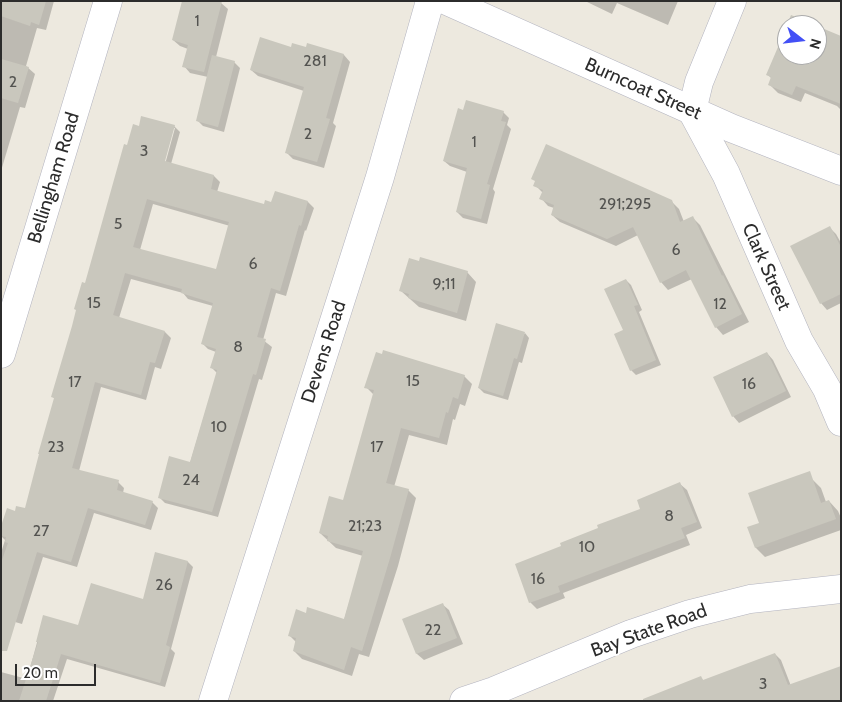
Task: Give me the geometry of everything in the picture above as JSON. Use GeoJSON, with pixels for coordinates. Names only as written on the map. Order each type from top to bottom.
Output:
{"type":"FeatureCollection","features":[{"type":"Feature","properties":{"kind":"street","name":"Bellingham Road"},"geometry":{"type":"LineString","coordinates":[[1,354],[108,1]]}},
{"type":"Feature","properties":{"kind":"street","name":"Devens Road"},"geometry":{"type":"LineString","coordinates":[[213,701],[380,177],[430,1]]}},
{"type":"Feature","properties":{"kind":"street","name":"Burncoat Street"},"geometry":{"type":"LineString","coordinates":[[447,1],[692,111],[841,171]]}},
{"type":"Feature","properties":{"kind":"street"},"geometry":{"type":"LineString","coordinates":[[692,111],[699,82],[732,1]]}},
{"type":"Feature","properties":{"kind":"street","name":"Clark Street"},"geometry":{"type":"LineString","coordinates":[[692,111],[726,174],[799,341],[827,388],[841,422]]}},
{"type":"Feature","properties":{"kind":"street","name":"Bay State Road"},"geometry":{"type":"LineString","coordinates":[[464,701],[531,676],[631,634],[690,614],[750,599],[841,589]]}},
{"type":"Feature","properties":{"kind":"building"},"geometry":{"type":"Polygon","coordinates":[[[1,1],[46,1],[39,25],[31,22],[30,26],[1,16],[1,1]]]}},
{"type":"Feature","properties":{"kind":"building"},"geometry":{"type":"Polygon","coordinates":[[[182,1],[222,1],[204,72],[182,67],[188,45],[172,40],[182,1]]]}},
{"type":"Feature","properties":{"kind":"building"},"geometry":{"type":"Polygon","coordinates":[[[827,30],[841,36],[841,104],[796,86],[792,95],[768,85],[771,77],[766,75],[777,49],[777,65],[827,65],[827,30]]]}},
{"type":"Feature","properties":{"kind":"building"},"geometry":{"type":"Polygon","coordinates":[[[260,37],[291,47],[292,43],[306,47],[307,43],[344,54],[326,118],[330,119],[317,162],[285,153],[304,87],[250,70],[260,37]]]}},
{"type":"Feature","properties":{"kind":"building"},"geometry":{"type":"Polygon","coordinates":[[[212,55],[235,61],[218,127],[196,121],[212,55]]]}},
{"type":"Feature","properties":{"kind":"building"},"geometry":{"type":"Polygon","coordinates":[[[1,59],[29,67],[18,103],[1,98],[1,59]]]}},
{"type":"Feature","properties":{"kind":"building"},"geometry":{"type":"Polygon","coordinates":[[[466,100],[504,111],[501,121],[506,122],[487,184],[490,185],[481,219],[456,212],[467,168],[443,161],[458,108],[463,110],[466,100]]]}},
{"type":"Feature","properties":{"kind":"building"},"geometry":{"type":"Polygon","coordinates":[[[141,116],[175,125],[165,161],[214,175],[211,189],[264,204],[265,200],[271,202],[275,191],[308,201],[280,291],[271,288],[257,337],[266,339],[256,375],[253,374],[212,512],[158,498],[169,456],[190,462],[217,370],[210,368],[216,349],[201,344],[213,303],[181,293],[182,289],[125,273],[113,315],[165,331],[155,363],[150,362],[141,395],[95,382],[72,468],[119,480],[117,490],[153,501],[145,525],[88,508],[71,562],[37,552],[7,651],[1,651],[1,563],[8,543],[5,542],[6,537],[1,536],[1,526],[7,508],[15,511],[16,506],[25,508],[54,398],[51,397],[72,326],[76,310],[74,309],[82,282],[85,283],[124,144],[127,145],[133,124],[139,126],[141,116]],[[147,199],[133,247],[216,269],[229,222],[147,199]]]}},
{"type":"Feature","properties":{"kind":"building"},"geometry":{"type":"Polygon","coordinates":[[[546,144],[672,200],[680,222],[693,216],[742,314],[715,328],[686,270],[660,283],[633,227],[607,239],[551,215],[554,205],[539,199],[543,190],[533,186],[535,181],[531,179],[546,144]]]}},
{"type":"Feature","properties":{"kind":"building"},"geometry":{"type":"Polygon","coordinates":[[[830,226],[841,247],[841,294],[820,304],[790,246],[830,226]]]}},
{"type":"Feature","properties":{"kind":"building"},"geometry":{"type":"Polygon","coordinates":[[[420,257],[468,271],[457,313],[408,298],[409,294],[399,291],[409,258],[419,261],[420,257]]]}},
{"type":"Feature","properties":{"kind":"building"},"geometry":{"type":"Polygon","coordinates":[[[626,279],[638,305],[634,306],[656,360],[630,371],[614,334],[623,330],[604,289],[626,279]]]}},
{"type":"Feature","properties":{"kind":"building"},"geometry":{"type":"Polygon","coordinates":[[[496,323],[525,332],[517,359],[514,358],[503,396],[478,388],[496,323]]]}},
{"type":"Feature","properties":{"kind":"building"},"geometry":{"type":"Polygon","coordinates":[[[383,350],[465,375],[458,399],[453,397],[448,413],[446,412],[439,438],[401,428],[386,483],[409,489],[362,651],[351,647],[344,670],[293,651],[296,638],[288,636],[296,609],[306,613],[307,607],[344,619],[363,551],[327,541],[328,536],[319,533],[329,496],[343,500],[374,390],[364,388],[376,352],[382,354],[383,350]]]}},
{"type":"Feature","properties":{"kind":"building"},"geometry":{"type":"Polygon","coordinates":[[[767,352],[786,391],[732,417],[713,377],[767,352]]]}},
{"type":"Feature","properties":{"kind":"building"},"geometry":{"type":"Polygon","coordinates":[[[810,471],[821,503],[829,500],[836,519],[755,548],[747,527],[759,523],[748,493],[810,471]]]}},
{"type":"Feature","properties":{"kind":"building"},"geometry":{"type":"Polygon","coordinates":[[[680,482],[697,522],[681,528],[685,538],[558,586],[560,592],[529,603],[515,564],[561,546],[560,543],[598,528],[597,525],[640,509],[637,500],[680,482]]]}},
{"type":"Feature","properties":{"kind":"building"},"geometry":{"type":"Polygon","coordinates":[[[155,552],[188,561],[166,645],[170,647],[160,683],[61,654],[46,701],[19,701],[38,642],[36,642],[43,615],[78,625],[91,583],[143,599],[155,552]]]}},
{"type":"Feature","properties":{"kind":"building"},"geometry":{"type":"Polygon","coordinates":[[[443,603],[457,638],[416,654],[402,619],[443,603]]]}},
{"type":"Feature","properties":{"kind":"building"},"geometry":{"type":"Polygon","coordinates":[[[775,653],[788,685],[841,666],[841,701],[643,701],[643,699],[701,676],[703,680],[775,653]]]}}]}
